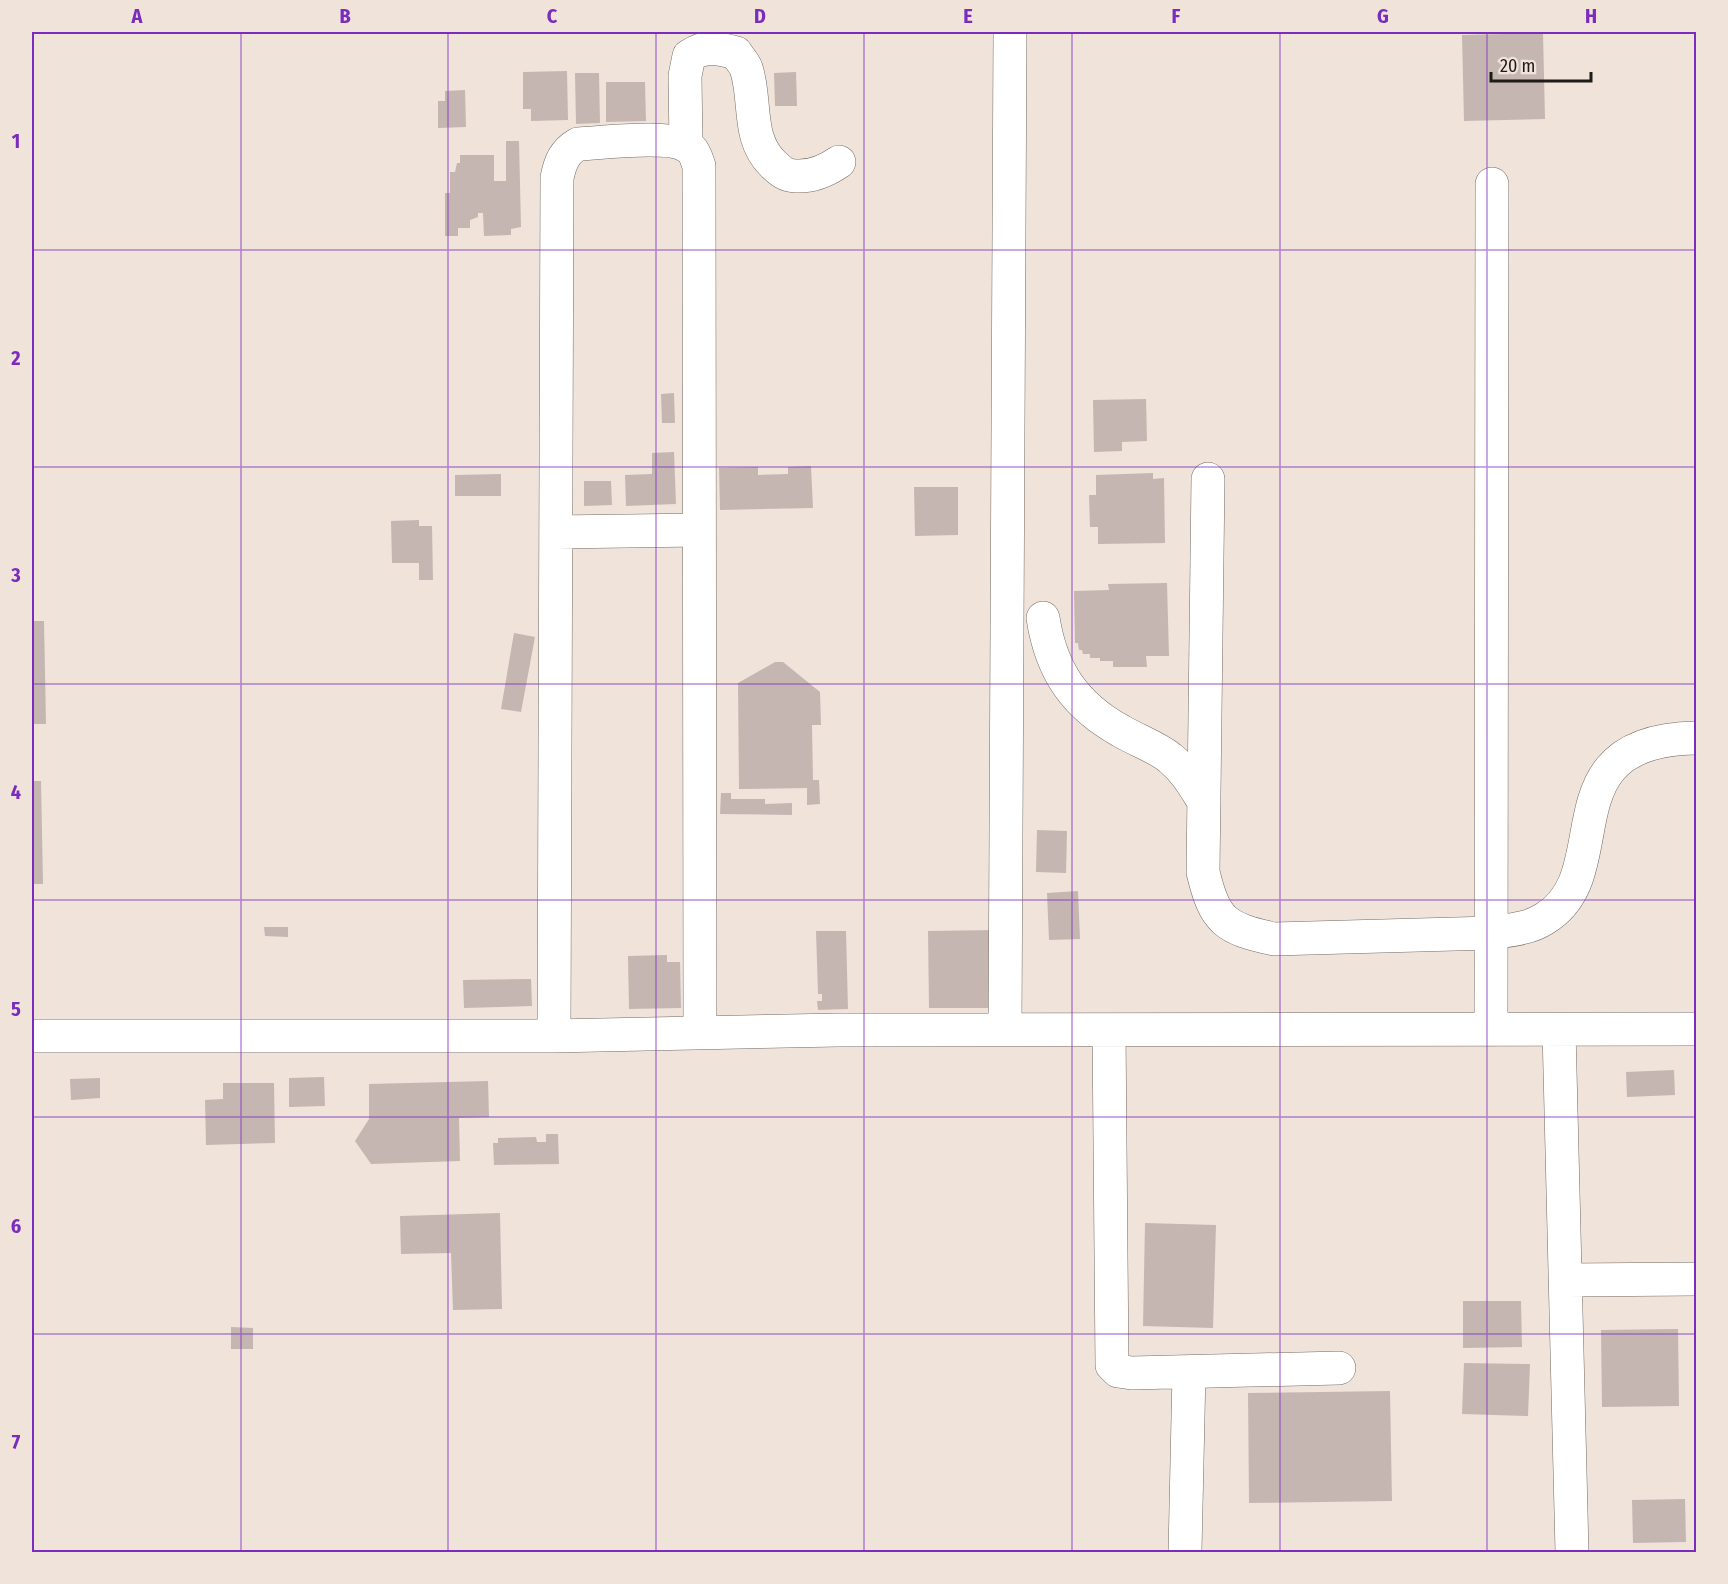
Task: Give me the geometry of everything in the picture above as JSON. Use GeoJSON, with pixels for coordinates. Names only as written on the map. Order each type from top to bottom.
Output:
{"type":"FeatureCollection","features":[{"type":"Feature","properties":{"kind":"street"},"geometry":{"type":"LineString","coordinates":[[1005,1030],[1010,32]]}},
{"type":"Feature","properties":{"kind":"street"},"geometry":{"type":"LineString","coordinates":[[686,146],[685,76],[690,56],[699,49],[717,48],[736,53],[746,67],[757,137],[764,155],[776,167],[788,176],[805,177],[827,171],[839,162]]}},
{"type":"Feature","properties":{"kind":"street"},"geometry":{"type":"LineString","coordinates":[[554,1036],[557,178],[560,165],[568,150],[578,144],[662,141],[686,146],[693,150],[699,166],[700,1032]]}},
{"type":"Feature","properties":{"kind":"street"},"geometry":{"type":"LineString","coordinates":[[1491,1030],[1492,184]]}},
{"type":"Feature","properties":{"kind":"street"},"geometry":{"type":"LineString","coordinates":[[1208,478],[1203,872],[1210,903],[1224,921],[1243,932],[1274,939],[1491,933],[1525,928],[1546,919],[1565,901],[1578,872],[1594,796],[1609,769],[1636,750],[1655,744],[1696,738]]}},
{"type":"Feature","properties":{"kind":"street"},"geometry":{"type":"LineString","coordinates":[[556,532],[699,530]]}},
{"type":"Feature","properties":{"kind":"street"},"geometry":{"type":"LineString","coordinates":[[1042,618],[1046,640],[1061,678],[1079,700],[1115,728],[1168,756],[1185,772],[1204,801]]}},
{"type":"Feature","properties":{"kind":"street"},"geometry":{"type":"LineString","coordinates":[[32,1036],[554,1036],[700,1032],[1005,1030],[1696,1029]]}},
{"type":"Feature","properties":{"kind":"street"},"geometry":{"type":"LineString","coordinates":[[1108,1030],[1112,1365],[1118,1371],[1132,1373],[1339,1368]]}},
{"type":"Feature","properties":{"kind":"street"},"geometry":{"type":"LineString","coordinates":[[1559,1030],[1568,1280],[1572,1552]]}},
{"type":"Feature","properties":{"kind":"street"},"geometry":{"type":"LineString","coordinates":[[1568,1280],[1696,1279]]}},
{"type":"Feature","properties":{"kind":"street"},"geometry":{"type":"LineString","coordinates":[[1185,1552],[1189,1372]]}},
{"type":"Feature","properties":{"kind":"building"},"geometry":{"type":"Polygon","coordinates":[[[1543,33],[1545,119],[1464,121],[1462,35],[1543,33]]]}},
{"type":"Feature","properties":{"kind":"building"},"geometry":{"type":"Polygon","coordinates":[[[567,71],[568,120],[531,121],[531,109],[523,109],[523,72],[567,71]]]}},
{"type":"Feature","properties":{"kind":"building"},"geometry":{"type":"Polygon","coordinates":[[[796,72],[797,106],[775,106],[774,73],[796,72]]]}},
{"type":"Feature","properties":{"kind":"building"},"geometry":{"type":"Polygon","coordinates":[[[575,73],[599,73],[600,123],[576,124],[575,73]]]}},
{"type":"Feature","properties":{"kind":"building"},"geometry":{"type":"Polygon","coordinates":[[[606,82],[645,82],[646,121],[606,122],[606,82]]]}},
{"type":"Feature","properties":{"kind":"building"},"geometry":{"type":"Polygon","coordinates":[[[465,90],[466,127],[438,128],[438,101],[445,101],[445,91],[465,90]]]}},
{"type":"Feature","properties":{"kind":"building"},"geometry":{"type":"Polygon","coordinates":[[[506,141],[519,141],[521,227],[511,229],[511,235],[484,236],[483,213],[478,213],[478,217],[470,220],[470,228],[458,228],[458,236],[445,236],[445,193],[450,193],[450,172],[455,172],[457,163],[460,163],[460,155],[494,155],[494,181],[506,181],[506,141]]]}},
{"type":"Feature","properties":{"kind":"building"},"geometry":{"type":"Polygon","coordinates":[[[674,393],[675,423],[662,423],[661,394],[674,393]]]}},
{"type":"Feature","properties":{"kind":"building"},"geometry":{"type":"Polygon","coordinates":[[[1146,399],[1147,441],[1122,442],[1122,451],[1094,452],[1093,400],[1146,399]]]}},
{"type":"Feature","properties":{"kind":"building"},"geometry":{"type":"Polygon","coordinates":[[[674,452],[676,504],[626,506],[625,475],[652,474],[652,453],[674,452]]]}},
{"type":"Feature","properties":{"kind":"building"},"geometry":{"type":"Polygon","coordinates":[[[811,466],[813,508],[720,510],[719,468],[758,467],[758,475],[788,474],[788,467],[811,466]]]}},
{"type":"Feature","properties":{"kind":"building"},"geometry":{"type":"Polygon","coordinates":[[[1153,473],[1153,479],[1164,478],[1165,543],[1098,544],[1098,527],[1090,527],[1089,495],[1096,495],[1096,475],[1153,473]]]}},
{"type":"Feature","properties":{"kind":"building"},"geometry":{"type":"Polygon","coordinates":[[[501,474],[501,496],[455,496],[455,475],[501,474]]]}},
{"type":"Feature","properties":{"kind":"building"},"geometry":{"type":"Polygon","coordinates":[[[584,481],[611,481],[612,505],[584,506],[584,481]]]}},
{"type":"Feature","properties":{"kind":"building"},"geometry":{"type":"Polygon","coordinates":[[[914,487],[958,487],[958,535],[915,536],[914,487]]]}},
{"type":"Feature","properties":{"kind":"building"},"geometry":{"type":"Polygon","coordinates":[[[419,520],[419,526],[432,526],[433,580],[419,580],[419,563],[392,563],[391,521],[419,520]]]}},
{"type":"Feature","properties":{"kind":"building"},"geometry":{"type":"Polygon","coordinates":[[[1167,583],[1169,656],[1146,656],[1147,667],[1113,667],[1113,661],[1090,658],[1090,654],[1083,654],[1082,650],[1079,650],[1078,643],[1075,643],[1074,591],[1109,590],[1108,584],[1167,583]]]}},
{"type":"Feature","properties":{"kind":"building"},"geometry":{"type":"Polygon","coordinates":[[[32,621],[44,621],[46,724],[32,724],[32,621]]]}},
{"type":"Feature","properties":{"kind":"building"},"geometry":{"type":"Polygon","coordinates":[[[514,633],[535,637],[521,712],[501,709],[514,633]]]}},
{"type":"Feature","properties":{"kind":"building"},"geometry":{"type":"Polygon","coordinates":[[[775,662],[783,662],[820,692],[821,725],[812,725],[813,780],[819,780],[820,804],[807,805],[807,788],[739,789],[738,683],[775,662]]]}},
{"type":"Feature","properties":{"kind":"building"},"geometry":{"type":"Polygon","coordinates":[[[32,781],[41,781],[43,884],[32,884],[32,781]]]}},
{"type":"Feature","properties":{"kind":"building"},"geometry":{"type":"Polygon","coordinates":[[[721,793],[731,793],[731,799],[765,799],[765,804],[792,803],[792,815],[720,814],[721,793]]]}},
{"type":"Feature","properties":{"kind":"building"},"geometry":{"type":"Polygon","coordinates":[[[1037,830],[1067,831],[1066,873],[1036,872],[1037,830]]]}},
{"type":"Feature","properties":{"kind":"building"},"geometry":{"type":"Polygon","coordinates":[[[1078,891],[1080,939],[1049,940],[1047,893],[1078,891]]]}},
{"type":"Feature","properties":{"kind":"building"},"geometry":{"type":"Polygon","coordinates":[[[264,927],[288,927],[288,937],[265,936],[264,927]]]}},
{"type":"Feature","properties":{"kind":"building"},"geometry":{"type":"Polygon","coordinates":[[[995,930],[996,1008],[929,1008],[928,931],[995,930]]]}},
{"type":"Feature","properties":{"kind":"building"},"geometry":{"type":"Polygon","coordinates":[[[816,931],[846,931],[848,1009],[818,1010],[817,1001],[822,1001],[822,994],[818,994],[816,931]]]}},
{"type":"Feature","properties":{"kind":"building"},"geometry":{"type":"Polygon","coordinates":[[[667,955],[667,962],[680,962],[681,1008],[629,1009],[628,956],[667,955]]]}},
{"type":"Feature","properties":{"kind":"building"},"geometry":{"type":"Polygon","coordinates":[[[531,979],[532,1006],[464,1008],[463,980],[531,979]]]}},
{"type":"Feature","properties":{"kind":"building"},"geometry":{"type":"Polygon","coordinates":[[[1674,1070],[1675,1095],[1627,1097],[1626,1072],[1674,1070]]]}},
{"type":"Feature","properties":{"kind":"building"},"geometry":{"type":"Polygon","coordinates":[[[324,1077],[325,1106],[289,1107],[289,1078],[324,1077]]]}},
{"type":"Feature","properties":{"kind":"building"},"geometry":{"type":"Polygon","coordinates":[[[100,1078],[100,1098],[71,1100],[70,1079],[100,1078]]]}},
{"type":"Feature","properties":{"kind":"building"},"geometry":{"type":"Polygon","coordinates":[[[488,1081],[489,1117],[459,1118],[460,1161],[371,1164],[355,1141],[369,1119],[369,1084],[488,1081]]]}},
{"type":"Feature","properties":{"kind":"building"},"geometry":{"type":"Polygon","coordinates":[[[223,1083],[274,1083],[275,1143],[206,1145],[205,1100],[223,1099],[223,1083]]]}},
{"type":"Feature","properties":{"kind":"building"},"geometry":{"type":"Polygon","coordinates":[[[546,1134],[558,1134],[559,1164],[494,1165],[493,1143],[498,1143],[498,1138],[536,1137],[537,1142],[546,1142],[546,1134]]]}},
{"type":"Feature","properties":{"kind":"building"},"geometry":{"type":"Polygon","coordinates":[[[500,1213],[502,1309],[453,1310],[451,1253],[401,1254],[400,1216],[500,1213]]]}},
{"type":"Feature","properties":{"kind":"building"},"geometry":{"type":"Polygon","coordinates":[[[1145,1223],[1216,1225],[1213,1328],[1143,1326],[1145,1223]]]}},
{"type":"Feature","properties":{"kind":"building"},"geometry":{"type":"Polygon","coordinates":[[[1463,1301],[1521,1301],[1522,1347],[1463,1348],[1463,1301]]]}},
{"type":"Feature","properties":{"kind":"building"},"geometry":{"type":"Polygon","coordinates":[[[231,1327],[253,1328],[253,1349],[231,1349],[231,1327]]]}},
{"type":"Feature","properties":{"kind":"building"},"geometry":{"type":"Polygon","coordinates":[[[1678,1329],[1679,1406],[1602,1407],[1601,1330],[1678,1329]]]}},
{"type":"Feature","properties":{"kind":"building"},"geometry":{"type":"Polygon","coordinates":[[[1464,1363],[1530,1364],[1528,1416],[1462,1414],[1464,1363]]]}},
{"type":"Feature","properties":{"kind":"building"},"geometry":{"type":"Polygon","coordinates":[[[1390,1391],[1392,1501],[1249,1503],[1248,1393],[1390,1391]]]}},
{"type":"Feature","properties":{"kind":"building"},"geometry":{"type":"Polygon","coordinates":[[[1685,1499],[1686,1542],[1633,1543],[1632,1500],[1685,1499]]]}}]}
